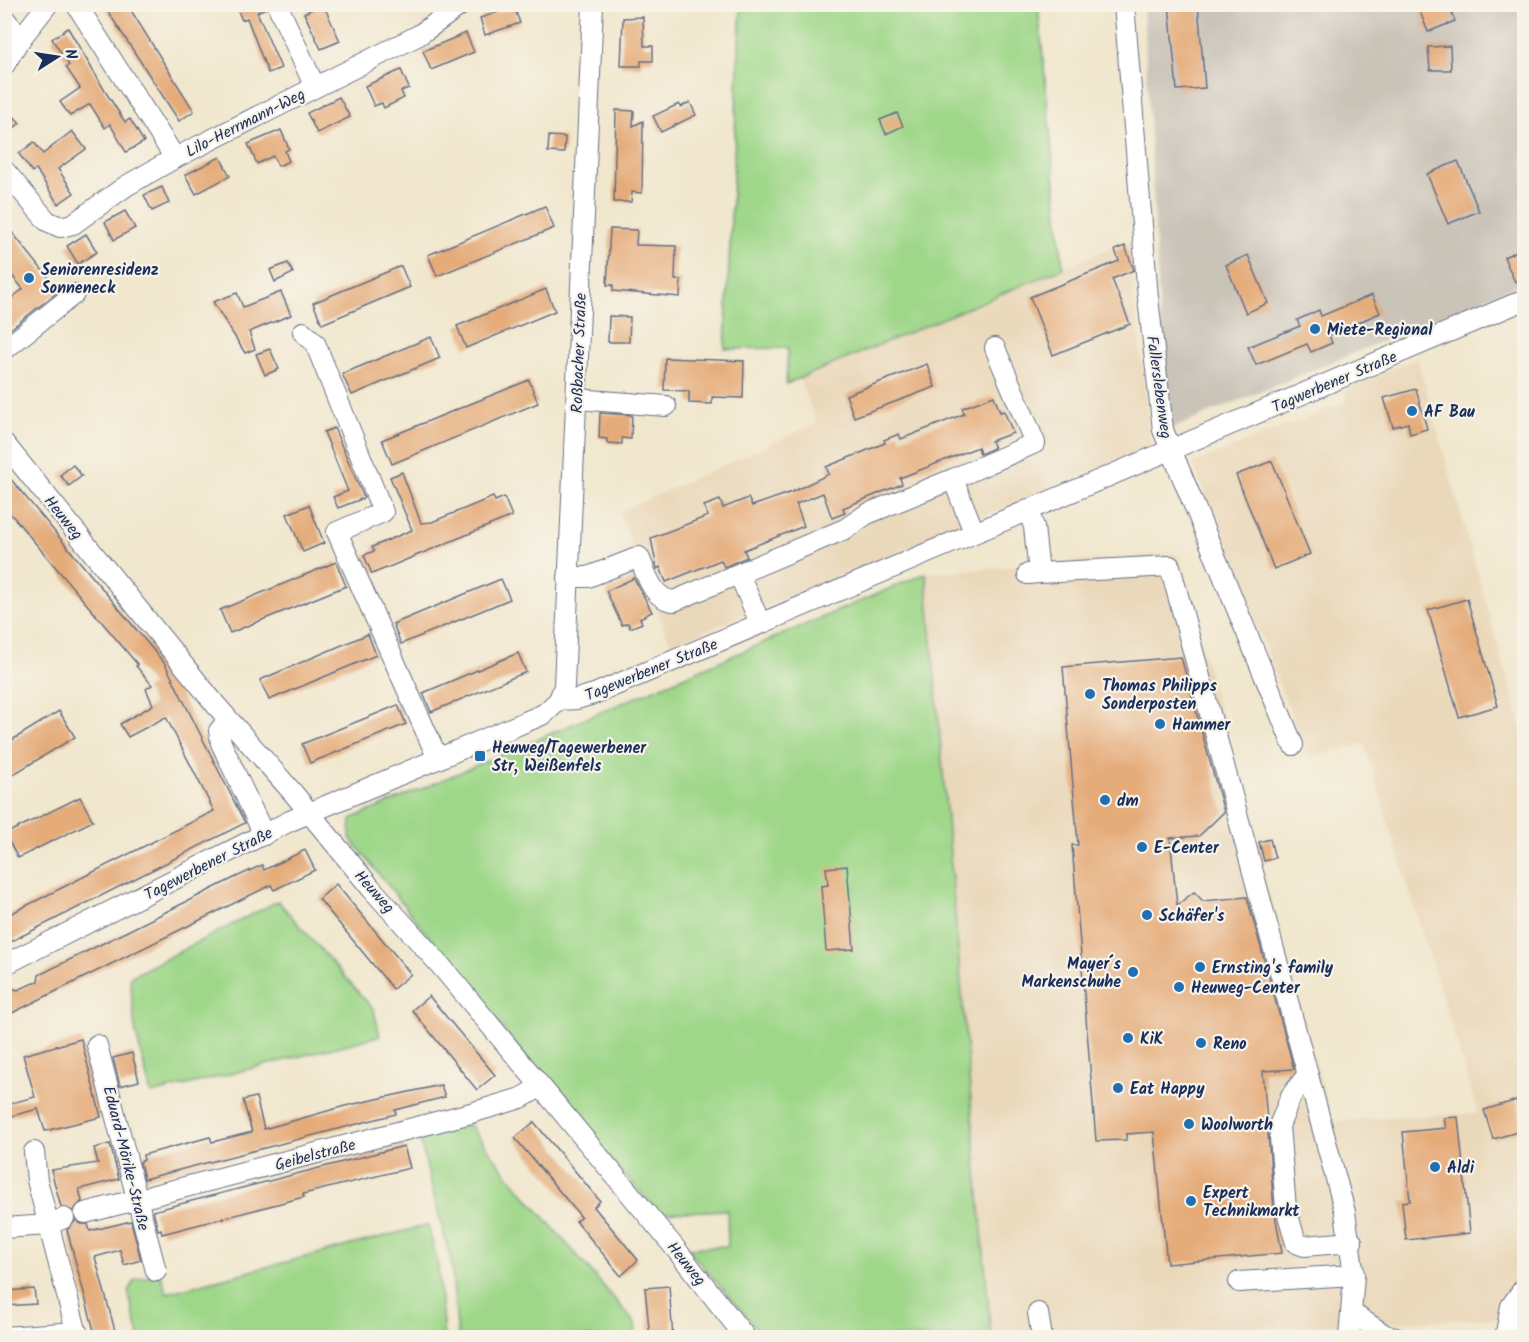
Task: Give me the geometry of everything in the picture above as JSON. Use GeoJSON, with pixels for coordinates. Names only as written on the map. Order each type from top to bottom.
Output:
{"type":"FeatureCollection","features":[{"type":"Feature","properties":{"kind":"street"},"geometry":{"type":"LineString","coordinates":[[4,66],[48,4]]}},
{"type":"Feature","properties":{"kind":"street","name":"Lilo-Herrmann-Weg"},"geometry":{"type":"LineString","coordinates":[[76,4],[175,158]]}},
{"type":"Feature","properties":{"kind":"street","name":"Lilo-Herrmann-Weg"},"geometry":{"type":"LineString","coordinates":[[278,4],[315,87]]}},
{"type":"Feature","properties":{"kind":"street","name":"Lilo-Herrmann-Weg"},"geometry":{"type":"LineString","coordinates":[[4,170],[47,221],[60,227],[73,224],[126,186],[175,158],[419,35],[462,4]]}},
{"type":"Feature","properties":{"kind":"street","name":"Roßbacher Straße"},"geometry":{"type":"LineString","coordinates":[[559,700],[564,686],[593,4]]}},
{"type":"Feature","properties":{"kind":"street","name":"Fallerslebenweg"},"geometry":{"type":"LineString","coordinates":[[1124,4],[1148,298],[1163,428],[1170,450],[1293,745]]}},
{"type":"Feature","properties":{"kind":"street"},"geometry":{"type":"LineString","coordinates":[[4,18],[21,39]]}},
{"type":"Feature","properties":{"kind":"street"},"geometry":{"type":"LineString","coordinates":[[4,350],[74,294]]}},
{"type":"Feature","properties":{"kind":"street","name":"Tagwerbener Straße"},"geometry":{"type":"LineString","coordinates":[[1143,462],[1524,300]]}},
{"type":"Feature","properties":{"kind":"street"},"geometry":{"type":"LineString","coordinates":[[303,332],[315,343],[383,512],[337,532],[438,759]]}},
{"type":"Feature","properties":{"kind":"street"},"geometry":{"type":"LineString","coordinates":[[568,577],[588,577],[639,557],[653,590],[666,600],[674,601],[844,529],[867,514],[1035,443],[995,348]]}},
{"type":"Feature","properties":{"kind":"street"},"geometry":{"type":"LineString","coordinates":[[577,399],[666,406]]}},
{"type":"Feature","properties":{"kind":"street","name":"Heuweg"},"geometry":{"type":"LineString","coordinates":[[4,443],[228,720],[683,1257],[746,1338]]}},
{"type":"Feature","properties":{"kind":"street","name":"Tagewerbener Straße"},"geometry":{"type":"LineString","coordinates":[[4,965],[309,813],[544,714],[559,700],[577,699],[597,693],[1143,462]]}},
{"type":"Feature","properties":{"kind":"street"},"geometry":{"type":"LineString","coordinates":[[953,479],[974,532]]}},
{"type":"Feature","properties":{"kind":"street"},"geometry":{"type":"LineString","coordinates":[[1028,509],[1034,527],[1033,573],[1170,566],[1352,1242],[1354,1275],[1350,1338]]}},
{"type":"Feature","properties":{"kind":"street"},"geometry":{"type":"LineString","coordinates":[[739,574],[760,623]]}},
{"type":"Feature","properties":{"kind":"street"},"geometry":{"type":"LineString","coordinates":[[228,720],[219,731],[221,743],[264,835]]}},
{"type":"Feature","properties":{"kind":"street","name":"Eduard-Mörike-Straße"},"geometry":{"type":"LineString","coordinates":[[98,1045],[156,1271]]}},
{"type":"Feature","properties":{"kind":"street"},"geometry":{"type":"LineString","coordinates":[[1308,1074],[1291,1096],[1279,1126],[1288,1217],[1296,1243],[1304,1246],[1352,1242]]}},
{"type":"Feature","properties":{"kind":"street","name":"Geibelstraße"},"geometry":{"type":"LineString","coordinates":[[85,1213],[471,1113],[521,1098],[540,1087]]}},
{"type":"Feature","properties":{"kind":"street"},"geometry":{"type":"LineString","coordinates":[[4,1337],[77,1335],[56,1221],[37,1180],[34,1152]]}},
{"type":"Feature","properties":{"kind":"street"},"geometry":{"type":"LineString","coordinates":[[4,1227],[56,1221]]}},
{"type":"Feature","properties":{"kind":"street"},"geometry":{"type":"LineString","coordinates":[[1239,1282],[1354,1275]]}},
{"type":"Feature","properties":{"kind":"street"},"geometry":{"type":"LineString","coordinates":[[1505,1338],[1511,1306],[1524,1288]]}},
{"type":"Feature","properties":{"kind":"street"},"geometry":{"type":"LineString","coordinates":[[1038,1313],[1042,1337]]}},
{"type":"Feature","properties":{"kind":"street"},"geometry":{"type":"LineString","coordinates":[[1352,1313],[1385,1335],[1396,1338]]}},
{"type":"Feature","properties":{"kind":"shaded area"},"geometry":{"type":"Polygon","coordinates":[[[1143,5],[1524,5],[1524,282],[1166,431],[1143,5]]]}},
{"type":"Feature","properties":{"kind":"shaded area"},"geometry":{"type":"Polygon","coordinates":[[[1128,241],[1151,447],[671,645],[619,512],[817,423],[799,379],[1128,241]]]}},
{"type":"Feature","properties":{"kind":"shaded area"},"geometry":{"type":"Polygon","coordinates":[[[1417,358],[1524,738],[1524,1282],[1508,1296],[1497,1318],[1065,1337],[991,1337],[926,573],[1176,554],[1332,1121],[1478,1113],[1364,744],[1308,757],[1193,463],[1337,406],[1346,400],[1345,389],[1417,358]]]}},
{"type":"Feature","properties":{"kind":"green space"},"geometry":{"type":"Polygon","coordinates":[[[741,5],[1038,5],[1063,268],[786,384],[788,348],[725,349],[741,5]]]}},
{"type":"Feature","properties":{"kind":"green space"},"geometry":{"type":"Polygon","coordinates":[[[926,573],[991,1337],[764,1337],[687,1248],[728,1246],[727,1210],[659,1213],[581,1126],[350,838],[351,819],[926,573]]]}},
{"type":"Feature","properties":{"kind":"green space"},"geometry":{"type":"Polygon","coordinates":[[[278,901],[374,1010],[380,1036],[151,1094],[135,1029],[130,977],[278,901]]]}},
{"type":"Feature","properties":{"kind":"green space"},"geometry":{"type":"Polygon","coordinates":[[[469,1124],[507,1174],[635,1323],[636,1337],[458,1337],[451,1261],[419,1137],[469,1124]]]}},
{"type":"Feature","properties":{"kind":"green space"},"geometry":{"type":"Polygon","coordinates":[[[428,1225],[438,1266],[444,1337],[139,1337],[128,1291],[135,1280],[160,1274],[167,1293],[428,1225]]]}},
{"type":"Feature","properties":{"kind":"building"},"geometry":{"type":"Polygon","coordinates":[[[103,4],[127,4],[194,111],[179,121],[103,4]]]}},
{"type":"Feature","properties":{"kind":"building"},"geometry":{"type":"Polygon","coordinates":[[[235,4],[265,4],[266,8],[257,12],[281,68],[268,73],[247,18],[242,20],[235,4]]]}},
{"type":"Feature","properties":{"kind":"building"},"geometry":{"type":"Polygon","coordinates":[[[323,4],[340,41],[321,49],[304,13],[323,4]]]}},
{"type":"Feature","properties":{"kind":"building"},"geometry":{"type":"Polygon","coordinates":[[[1169,4],[1198,4],[1205,88],[1177,90],[1169,4]]]}},
{"type":"Feature","properties":{"kind":"building"},"geometry":{"type":"Polygon","coordinates":[[[1417,4],[1448,4],[1455,21],[1428,32],[1417,4]]]}},
{"type":"Feature","properties":{"kind":"building"},"geometry":{"type":"Polygon","coordinates":[[[514,7],[520,23],[485,35],[480,18],[514,7]]]}},
{"type":"Feature","properties":{"kind":"building"},"geometry":{"type":"Polygon","coordinates":[[[643,17],[644,46],[653,46],[653,61],[641,61],[641,66],[621,66],[623,18],[643,17]]]}},
{"type":"Feature","properties":{"kind":"building"},"geometry":{"type":"Polygon","coordinates":[[[68,28],[125,122],[130,119],[144,142],[126,152],[110,124],[105,128],[90,104],[70,116],[60,102],[80,88],[66,67],[69,65],[52,39],[68,28]]]}},
{"type":"Feature","properties":{"kind":"building"},"geometry":{"type":"Polygon","coordinates":[[[466,33],[474,52],[431,70],[423,51],[466,33]]]}},
{"type":"Feature","properties":{"kind":"building"},"geometry":{"type":"Polygon","coordinates":[[[1450,46],[1451,70],[1430,70],[1428,47],[1450,46]]]}},
{"type":"Feature","properties":{"kind":"building"},"geometry":{"type":"Polygon","coordinates":[[[401,70],[409,88],[401,91],[404,98],[384,108],[382,103],[374,106],[365,86],[401,70]]]}},
{"type":"Feature","properties":{"kind":"building"},"geometry":{"type":"Polygon","coordinates":[[[339,97],[350,117],[317,133],[307,113],[339,97]]]}},
{"type":"Feature","properties":{"kind":"building"},"geometry":{"type":"Polygon","coordinates":[[[690,102],[696,115],[661,132],[653,116],[679,104],[681,107],[690,102]]]}},
{"type":"Feature","properties":{"kind":"building"},"geometry":{"type":"Polygon","coordinates":[[[4,106],[20,123],[4,136],[4,106]]]}},
{"type":"Feature","properties":{"kind":"building"},"geometry":{"type":"Polygon","coordinates":[[[616,110],[634,111],[633,126],[643,121],[642,193],[632,192],[631,202],[614,202],[616,110]]]}},
{"type":"Feature","properties":{"kind":"building"},"geometry":{"type":"Polygon","coordinates":[[[897,113],[903,126],[886,134],[880,120],[897,113]]]}},
{"type":"Feature","properties":{"kind":"building"},"geometry":{"type":"Polygon","coordinates":[[[281,130],[289,149],[285,151],[289,161],[278,166],[273,156],[257,164],[248,144],[281,130]]]}},
{"type":"Feature","properties":{"kind":"building"},"geometry":{"type":"Polygon","coordinates":[[[72,131],[86,149],[58,169],[74,193],[58,204],[36,169],[32,172],[19,154],[34,142],[43,154],[72,131]]]}},
{"type":"Feature","properties":{"kind":"building"},"geometry":{"type":"Polygon","coordinates":[[[549,136],[565,137],[564,153],[548,152],[549,136]]]}},
{"type":"Feature","properties":{"kind":"building"},"geometry":{"type":"Polygon","coordinates":[[[220,157],[230,176],[196,194],[185,175],[220,157]]]}},
{"type":"Feature","properties":{"kind":"building"},"geometry":{"type":"Polygon","coordinates":[[[1458,161],[1479,211],[1448,224],[1427,174],[1458,161]]]}},
{"type":"Feature","properties":{"kind":"building"},"geometry":{"type":"Polygon","coordinates":[[[162,187],[169,203],[152,211],[144,195],[162,187]]]}},
{"type":"Feature","properties":{"kind":"building"},"geometry":{"type":"Polygon","coordinates":[[[545,206],[554,228],[437,276],[428,255],[545,206]]]}},
{"type":"Feature","properties":{"kind":"building"},"geometry":{"type":"Polygon","coordinates":[[[125,211],[135,228],[114,240],[105,222],[125,211]]]}},
{"type":"Feature","properties":{"kind":"building","name":"Seniorenresidenz Sonneneck"},"geometry":{"type":"Polygon","coordinates":[[[4,222],[59,291],[4,334],[4,304],[23,289],[4,266],[4,222]]]}},
{"type":"Feature","properties":{"kind":"building"},"geometry":{"type":"Polygon","coordinates":[[[610,229],[637,230],[636,245],[676,246],[675,280],[681,280],[680,297],[613,291],[613,285],[607,285],[610,229]]]}},
{"type":"Feature","properties":{"kind":"building"},"geometry":{"type":"Polygon","coordinates":[[[86,234],[97,252],[78,264],[67,246],[86,234]]]}},
{"type":"Feature","properties":{"kind":"building"},"geometry":{"type":"Polygon","coordinates":[[[1125,246],[1134,270],[1112,279],[1130,324],[1053,355],[1030,297],[1119,261],[1115,250],[1125,246]]]}},
{"type":"Feature","properties":{"kind":"building"},"geometry":{"type":"Polygon","coordinates":[[[1524,248],[1524,278],[1515,282],[1504,257],[1524,248]]]}},
{"type":"Feature","properties":{"kind":"building"},"geometry":{"type":"Polygon","coordinates":[[[1248,255],[1268,303],[1246,313],[1226,265],[1248,255]]]}},
{"type":"Feature","properties":{"kind":"building"},"geometry":{"type":"Polygon","coordinates":[[[288,263],[293,273],[275,282],[270,270],[288,263]]]}},
{"type":"Feature","properties":{"kind":"building"},"geometry":{"type":"Polygon","coordinates":[[[401,266],[410,287],[322,324],[313,303],[401,266]]]}},
{"type":"Feature","properties":{"kind":"building"},"geometry":{"type":"Polygon","coordinates":[[[546,289],[555,311],[466,348],[457,326],[546,289]]]}},
{"type":"Feature","properties":{"kind":"building"},"geometry":{"type":"Polygon","coordinates":[[[281,292],[291,315],[249,332],[255,349],[245,353],[213,302],[237,293],[243,307],[281,292]]]}},
{"type":"Feature","properties":{"kind":"building"},"geometry":{"type":"Polygon","coordinates":[[[1372,295],[1380,313],[1329,335],[1332,343],[1311,352],[1307,344],[1256,365],[1248,347],[1300,326],[1297,320],[1319,310],[1321,316],[1372,295]]]}},
{"type":"Feature","properties":{"kind":"building"},"geometry":{"type":"Polygon","coordinates":[[[609,316],[630,317],[629,342],[608,342],[609,316]]]}},
{"type":"Feature","properties":{"kind":"building"},"geometry":{"type":"Polygon","coordinates":[[[431,337],[440,358],[352,395],[342,374],[431,337]]]}},
{"type":"Feature","properties":{"kind":"building"},"geometry":{"type":"Polygon","coordinates":[[[270,349],[279,369],[265,375],[256,354],[270,349]]]}},
{"type":"Feature","properties":{"kind":"building"},"geometry":{"type":"Polygon","coordinates":[[[665,358],[744,361],[743,398],[712,397],[712,404],[689,403],[689,391],[664,390],[665,358]]]}},
{"type":"Feature","properties":{"kind":"building"},"geometry":{"type":"Polygon","coordinates":[[[927,364],[935,387],[854,417],[846,395],[927,364]]]}},
{"type":"Feature","properties":{"kind":"building"},"geometry":{"type":"Polygon","coordinates":[[[529,380],[538,403],[392,464],[382,440],[529,380]]]}},
{"type":"Feature","properties":{"kind":"building","name":"AF Bau"},"geometry":{"type":"Polygon","coordinates":[[[1416,389],[1427,429],[1410,434],[1408,423],[1393,427],[1384,398],[1416,389]]]}},
{"type":"Feature","properties":{"kind":"building"},"geometry":{"type":"Polygon","coordinates":[[[994,396],[1000,412],[1004,411],[1013,433],[991,441],[994,448],[980,454],[978,447],[900,478],[902,484],[843,508],[845,513],[832,518],[823,493],[796,504],[804,526],[744,550],[747,557],[724,567],[721,560],[666,582],[660,567],[657,569],[651,538],[708,516],[704,506],[720,500],[723,508],[748,498],[752,506],[792,492],[829,474],[826,467],[885,443],[884,440],[899,434],[901,439],[964,414],[962,408],[994,396]]]}},
{"type":"Feature","properties":{"kind":"building"},"geometry":{"type":"Polygon","coordinates":[[[600,413],[632,415],[631,439],[622,438],[622,444],[607,443],[607,439],[599,438],[600,413]]]}},
{"type":"Feature","properties":{"kind":"building"},"geometry":{"type":"Polygon","coordinates":[[[334,428],[364,498],[338,508],[333,497],[348,491],[324,432],[334,428]]]}},
{"type":"Feature","properties":{"kind":"building"},"geometry":{"type":"Polygon","coordinates":[[[1272,461],[1310,554],[1274,569],[1236,475],[1272,461]]]}},
{"type":"Feature","properties":{"kind":"building"},"geometry":{"type":"Polygon","coordinates":[[[73,465],[82,476],[69,486],[60,475],[73,465]]]}},
{"type":"Feature","properties":{"kind":"building"},"geometry":{"type":"Polygon","coordinates":[[[4,471],[165,664],[245,823],[4,945],[4,917],[214,811],[166,717],[128,737],[120,724],[153,705],[146,689],[152,685],[136,666],[138,665],[4,506],[4,471]]]}},
{"type":"Feature","properties":{"kind":"building"},"geometry":{"type":"Polygon","coordinates":[[[402,472],[421,523],[432,522],[493,497],[495,501],[504,497],[512,516],[372,574],[364,555],[374,551],[372,547],[412,530],[390,477],[402,472]]]}},
{"type":"Feature","properties":{"kind":"building"},"geometry":{"type":"Polygon","coordinates":[[[309,505],[324,543],[303,552],[287,514],[309,505]]]}},
{"type":"Feature","properties":{"kind":"building"},"geometry":{"type":"Polygon","coordinates":[[[336,562],[346,586],[230,633],[220,610],[336,562]]]}},
{"type":"Feature","properties":{"kind":"building"},"geometry":{"type":"Polygon","coordinates":[[[634,578],[652,612],[640,618],[642,623],[630,628],[628,623],[622,625],[606,591],[634,578]]]}},
{"type":"Feature","properties":{"kind":"building"},"geometry":{"type":"Polygon","coordinates":[[[501,579],[510,599],[401,644],[393,624],[501,579]]]}},
{"type":"Feature","properties":{"kind":"building"},"geometry":{"type":"Polygon","coordinates":[[[1467,599],[1498,706],[1459,717],[1428,610],[1467,599]]]}},
{"type":"Feature","properties":{"kind":"building"},"geometry":{"type":"Polygon","coordinates":[[[368,634],[376,655],[269,700],[260,680],[368,634]]]}},
{"type":"Feature","properties":{"kind":"building"},"geometry":{"type":"Polygon","coordinates":[[[518,653],[526,672],[431,712],[423,693],[518,653]]]}},
{"type":"Feature","properties":{"kind":"building","name":"Heuweg-Center"},"geometry":{"type":"Polygon","coordinates":[[[1181,657],[1224,812],[1199,836],[1170,838],[1177,905],[1194,892],[1203,901],[1247,897],[1294,1069],[1263,1071],[1274,1209],[1282,1253],[1167,1264],[1154,1132],[1126,1134],[1126,1140],[1096,1141],[1072,845],[1078,845],[1063,667],[1181,657]]]}},
{"type":"Feature","properties":{"kind":"building"},"geometry":{"type":"Polygon","coordinates":[[[398,705],[406,724],[310,763],[302,744],[398,705]]]}},
{"type":"Feature","properties":{"kind":"building"},"geometry":{"type":"Polygon","coordinates":[[[59,711],[75,737],[4,780],[4,745],[59,711]]]}},
{"type":"Feature","properties":{"kind":"building"},"geometry":{"type":"Polygon","coordinates":[[[80,797],[93,821],[18,858],[5,834],[80,797]]]}},
{"type":"Feature","properties":{"kind":"building"},"geometry":{"type":"Polygon","coordinates":[[[1270,839],[1275,858],[1264,861],[1259,842],[1270,839]]]}},
{"type":"Feature","properties":{"kind":"building"},"geometry":{"type":"Polygon","coordinates":[[[305,850],[315,870],[274,890],[271,885],[4,1017],[4,997],[8,987],[18,990],[38,981],[39,975],[232,879],[262,865],[264,870],[305,850]]]}},
{"type":"Feature","properties":{"kind":"building"},"geometry":{"type":"Polygon","coordinates":[[[847,866],[854,949],[826,951],[821,886],[828,885],[826,868],[847,866]]]}},
{"type":"Feature","properties":{"kind":"building"},"geometry":{"type":"Polygon","coordinates":[[[336,884],[411,974],[393,989],[319,899],[336,884]]]}},
{"type":"Feature","properties":{"kind":"building"},"geometry":{"type":"Polygon","coordinates":[[[429,996],[495,1075],[477,1090],[412,1010],[429,996]]]}},
{"type":"Feature","properties":{"kind":"building"},"geometry":{"type":"Polygon","coordinates":[[[81,1039],[101,1117],[45,1131],[38,1109],[4,1118],[4,1105],[35,1097],[23,1055],[81,1039]]]}},
{"type":"Feature","properties":{"kind":"building"},"geometry":{"type":"Polygon","coordinates":[[[132,1053],[139,1081],[120,1086],[113,1058],[132,1053]]]}},
{"type":"Feature","properties":{"kind":"building"},"geometry":{"type":"Polygon","coordinates":[[[441,1085],[445,1097],[395,1110],[396,1114],[144,1179],[140,1162],[144,1160],[143,1155],[210,1137],[212,1142],[252,1132],[243,1100],[256,1097],[264,1129],[345,1106],[441,1085]]]}},
{"type":"Feature","properties":{"kind":"building"},"geometry":{"type":"Polygon","coordinates":[[[1517,1100],[1524,1130],[1493,1139],[1484,1110],[1517,1100]]]}},
{"type":"Feature","properties":{"kind":"building","name":"Aldi"},"geometry":{"type":"Polygon","coordinates":[[[1458,1117],[1470,1233],[1406,1240],[1402,1202],[1410,1201],[1403,1132],[1446,1128],[1444,1118],[1458,1117]]]}},
{"type":"Feature","properties":{"kind":"building"},"geometry":{"type":"Polygon","coordinates":[[[534,1122],[600,1201],[594,1207],[638,1260],[621,1276],[576,1221],[581,1217],[515,1138],[534,1122]]]}},
{"type":"Feature","properties":{"kind":"building"},"geometry":{"type":"Polygon","coordinates":[[[110,1144],[119,1179],[79,1189],[82,1201],[73,1211],[61,1207],[51,1170],[98,1163],[94,1148],[110,1144]]]}},
{"type":"Feature","properties":{"kind":"building"},"geometry":{"type":"Polygon","coordinates":[[[404,1146],[410,1168],[303,1194],[304,1197],[162,1234],[161,1229],[158,1230],[153,1211],[404,1146]]]}},
{"type":"Feature","properties":{"kind":"building"},"geometry":{"type":"Polygon","coordinates":[[[76,1220],[81,1224],[88,1224],[90,1231],[131,1221],[141,1260],[124,1265],[120,1250],[95,1257],[117,1338],[96,1338],[67,1230],[76,1220]]]}},
{"type":"Feature","properties":{"kind":"building"},"geometry":{"type":"Polygon","coordinates":[[[669,1286],[673,1338],[650,1338],[645,1288],[669,1286]]]}},
{"type":"Feature","properties":{"kind":"building"},"geometry":{"type":"Polygon","coordinates":[[[34,1289],[36,1304],[4,1306],[4,1291],[34,1289]]]}},
{"type":"Feature","properties":{"kind":"place","name":"Seniorenresidenz Sonneneck"},"geometry":{"type":"Point","coordinates":[29,278]}},
{"type":"Feature","properties":{"kind":"place","name":"Miete-Regional"},"geometry":{"type":"Point","coordinates":[1315,329]}},
{"type":"Feature","properties":{"kind":"place","name":"AF Bau"},"geometry":{"type":"Point","coordinates":[1412,411]}},
{"type":"Feature","properties":{"kind":"place","name":"Thomas Philipps Sonderposten"},"geometry":{"type":"Point","coordinates":[1090,694]}},
{"type":"Feature","properties":{"kind":"place","name":"Hammer"},"geometry":{"type":"Point","coordinates":[1160,724]}},
{"type":"Feature","properties":{"kind":"place","name":"Heuweg/Tagewerbener Str, Weißenfels"},"geometry":{"type":"Point","coordinates":[480,756]}},
{"type":"Feature","properties":{"kind":"place","name":"dm"},"geometry":{"type":"Point","coordinates":[1105,800]}},
{"type":"Feature","properties":{"kind":"place","name":"E-Center"},"geometry":{"type":"Point","coordinates":[1142,847]}},
{"type":"Feature","properties":{"kind":"place","name":"Schäfer's"},"geometry":{"type":"Point","coordinates":[1147,915]}},
{"type":"Feature","properties":{"kind":"place","name":"Ernsting's family"},"geometry":{"type":"Point","coordinates":[1200,967]}},
{"type":"Feature","properties":{"kind":"place","name":"Mayer´s Markenschuhe"},"geometry":{"type":"Point","coordinates":[1133,972]}},
{"type":"Feature","properties":{"kind":"place","name":"Heuweg-Center"},"geometry":{"type":"Point","coordinates":[1179,987]}},
{"type":"Feature","properties":{"kind":"place","name":"KiK"},"geometry":{"type":"Point","coordinates":[1128,1038]}},
{"type":"Feature","properties":{"kind":"place","name":"Reno"},"geometry":{"type":"Point","coordinates":[1201,1043]}},
{"type":"Feature","properties":{"kind":"place","name":"Eat Happy"},"geometry":{"type":"Point","coordinates":[1118,1088]}},
{"type":"Feature","properties":{"kind":"place","name":"Woolworth"},"geometry":{"type":"Point","coordinates":[1189,1124]}},
{"type":"Feature","properties":{"kind":"place","name":"Aldi"},"geometry":{"type":"Point","coordinates":[1435,1167]}},
{"type":"Feature","properties":{"kind":"place","name":"Expert Technikmarkt"},"geometry":{"type":"Point","coordinates":[1191,1201]}}]}
